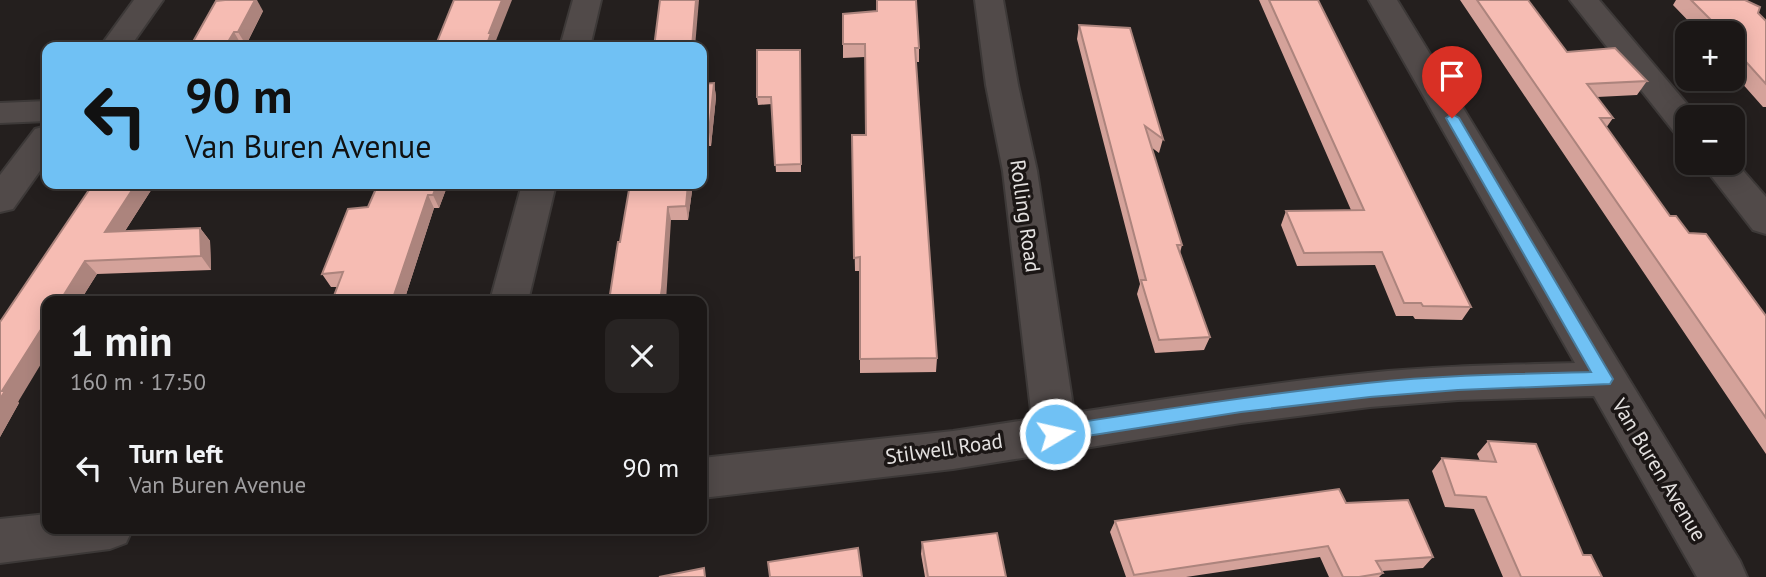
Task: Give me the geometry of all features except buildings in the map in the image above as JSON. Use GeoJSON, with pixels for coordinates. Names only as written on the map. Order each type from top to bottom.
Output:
{"type":"FeatureCollection","features":[{"type":"Feature","properties":{"kind":"street"},"geometry":{"type":"LineString","coordinates":[[119,42],[149,0]]}},
{"type":"Feature","properties":{"kind":"street"},"geometry":{"type":"LineString","coordinates":[[576,42],[587,0]]}},
{"type":"Feature","properties":{"kind":"street","name":"Rolling Road"},"geometry":{"type":"LineString","coordinates":[[989,0],[1002,85],[1020,172],[1055,434]]}},
{"type":"Feature","properties":{"kind":"street","name":"Van Buren Avenue"},"geometry":{"type":"LineString","coordinates":[[1383,0],[1723,577]]}},
{"type":"Feature","properties":{"kind":"street"},"geometry":{"type":"LineString","coordinates":[[1584,0],[1675,110]]}},
{"type":"Feature","properties":{"kind":"street"},"geometry":{"type":"LineString","coordinates":[[0,113],[42,111]]}},
{"type":"Feature","properties":{"kind":"street"},"geometry":{"type":"LineString","coordinates":[[0,200],[42,144]]}},
{"type":"Feature","properties":{"kind":"street"},"geometry":{"type":"LineString","coordinates":[[1728,175],[1766,221]]}},
{"type":"Feature","properties":{"kind":"street"},"geometry":{"type":"LineString","coordinates":[[510,296],[538,189]]}},
{"type":"Feature","properties":{"kind":"street","name":"Stilwell Road"},"geometry":{"type":"LineString","coordinates":[[707,477],[953,450],[1241,405],[1370,390],[1458,383],[1604,379]]}},
{"type":"Feature","properties":{"kind":"street"},"geometry":{"type":"LineString","coordinates":[[0,541],[59,534]]}},
{"type":"Feature","properties":{"kind":"route"},"geometry":{"type":"LineString","coordinates":[[1055,434],[1241,405],[1370,390],[1458,383],[1604,379],[1452,118]]}}]}
